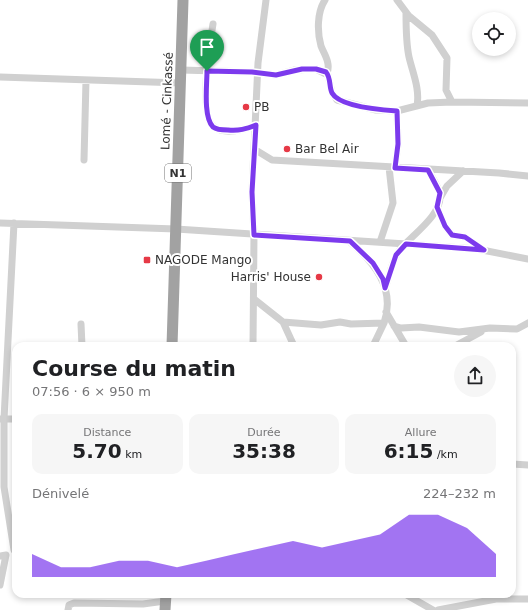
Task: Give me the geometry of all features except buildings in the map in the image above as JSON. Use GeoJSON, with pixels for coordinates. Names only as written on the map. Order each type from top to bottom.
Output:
{"type":"FeatureCollection","features":[{"type":"Feature","properties":{"kind":"highway","name":"Lomé - Cinkassé"},"geometry":{"type":"LineString","coordinates":[[172,342],[182,70],[183,0]]}},
{"type":"Feature","properties":{"kind":"street"},"geometry":{"type":"LineString","coordinates":[[252,342],[254,235],[252,192],[257,73],[266,0]]}},
{"type":"Feature","properties":{"kind":"street"},"geometry":{"type":"LineString","coordinates":[[325,0],[320,13],[319,32],[321,45],[327,61],[326,72],[332,93],[337,100],[376,110],[397,111],[417,106],[452,102],[528,102]]}},
{"type":"Feature","properties":{"kind":"street"},"geometry":{"type":"LineString","coordinates":[[397,0],[406,13],[432,35],[447,58],[446,90],[452,102]]}},
{"type":"Feature","properties":{"kind":"street"},"geometry":{"type":"LineString","coordinates":[[406,13],[406,31],[409,56],[419,95],[417,106]]}},
{"type":"Feature","properties":{"kind":"street"},"geometry":{"type":"LineString","coordinates":[[212,24],[207,71],[207,112],[213,127],[220,130],[235,131],[244,130],[256,125]]}},
{"type":"Feature","properties":{"kind":"street"},"geometry":{"type":"LineString","coordinates":[[182,70],[276,75],[302,69],[316,69],[326,72]]}},
{"type":"Feature","properties":{"kind":"street"},"geometry":{"type":"LineString","coordinates":[[0,77],[181,83]]}},
{"type":"Feature","properties":{"kind":"street"},"geometry":{"type":"LineString","coordinates":[[84,160],[86,80]]}},
{"type":"Feature","properties":{"kind":"street"},"geometry":{"type":"LineString","coordinates":[[380,242],[392,203],[392,167],[398,144],[397,111]]}},
{"type":"Feature","properties":{"kind":"street"},"geometry":{"type":"LineString","coordinates":[[254,149],[272,160],[528,176]]}},
{"type":"Feature","properties":{"kind":"street"},"geometry":{"type":"LineString","coordinates":[[428,170],[440,193],[440,199]]}},
{"type":"Feature","properties":{"kind":"street"},"geometry":{"type":"LineString","coordinates":[[385,288],[396,255],[417,234],[437,207],[447,186],[463,171]]}},
{"type":"Feature","properties":{"kind":"street"},"geometry":{"type":"LineString","coordinates":[[437,207],[445,226],[452,235],[465,237],[484,250]]}},
{"type":"Feature","properties":{"kind":"street"},"geometry":{"type":"LineString","coordinates":[[0,223],[176,229],[380,242],[484,250],[528,259]]}},
{"type":"Feature","properties":{"kind":"street"},"geometry":{"type":"LineString","coordinates":[[12,532],[4,487],[2,419],[14,223]]}},
{"type":"Feature","properties":{"kind":"street"},"geometry":{"type":"LineString","coordinates":[[350,241],[373,263],[383,279],[387,299],[386,312],[384,323],[376,342]]}},
{"type":"Feature","properties":{"kind":"street"},"geometry":{"type":"LineString","coordinates":[[254,299],[282,322],[292,342]]}},
{"type":"Feature","properties":{"kind":"street"},"geometry":{"type":"LineString","coordinates":[[386,312],[404,342]]}},
{"type":"Feature","properties":{"kind":"street"},"geometry":{"type":"LineString","coordinates":[[282,322],[321,325],[340,322],[350,324],[384,323]]}},
{"type":"Feature","properties":{"kind":"street"},"geometry":{"type":"LineString","coordinates":[[394,326],[401,328],[419,327],[458,332],[490,328],[517,329],[528,323]]}},
{"type":"Feature","properties":{"kind":"street"},"geometry":{"type":"LineString","coordinates":[[81,324],[82,342]]}},
{"type":"Feature","properties":{"kind":"street"},"geometry":{"type":"LineString","coordinates":[[461,342],[490,328]]}},
{"type":"Feature","properties":{"kind":"street"},"geometry":{"type":"LineString","coordinates":[[516,464],[526,465]]}},
{"type":"Feature","properties":{"kind":"street"},"geometry":{"type":"LineString","coordinates":[[516,469],[526,465]]}},
{"type":"Feature","properties":{"kind":"street"},"geometry":{"type":"LineString","coordinates":[[0,567],[3,555],[12,550]]}},
{"type":"Feature","properties":{"kind":"street"},"geometry":{"type":"LineString","coordinates":[[0,585],[3,555]]}},
{"type":"Feature","properties":{"kind":"street"},"geometry":{"type":"LineString","coordinates":[[412,598],[433,610]]}},
{"type":"Feature","properties":{"kind":"street"},"geometry":{"type":"LineString","coordinates":[[438,610],[496,599],[528,599]]}},
{"type":"Feature","properties":{"kind":"street"},"geometry":{"type":"LineString","coordinates":[[68,610],[69,605],[74,603],[143,604],[165,602]]}},
{"type":"Feature","properties":{"kind":"place","name":"PB"},"geometry":{"type":"Point","coordinates":[246,107]}},
{"type":"Feature","properties":{"kind":"place","name":"Bar Bel Air"},"geometry":{"type":"Point","coordinates":[287,149]}},
{"type":"Feature","properties":{"kind":"place","name":"NAGODE Mango"},"geometry":{"type":"Point","coordinates":[147,260]}},
{"type":"Feature","properties":{"kind":"place","name":"Harris' House"},"geometry":{"type":"Point","coordinates":[319,277]}},
{"type":"Feature","properties":{"kind":"route"},"geometry":{"type":"LineString","coordinates":[[316,69],[326,72],[332,93],[337,100],[376,110],[397,111],[398,144],[395,168],[428,170],[440,193],[440,199],[437,207],[445,226],[452,235],[465,237],[484,250],[406,244],[396,255],[385,288],[383,279],[373,263],[350,241],[254,235],[252,192],[256,125],[244,130],[235,131],[220,130],[213,127],[208,118],[207,71],[252,72],[268,75],[282,75],[294,70],[316,69]]}}]}
